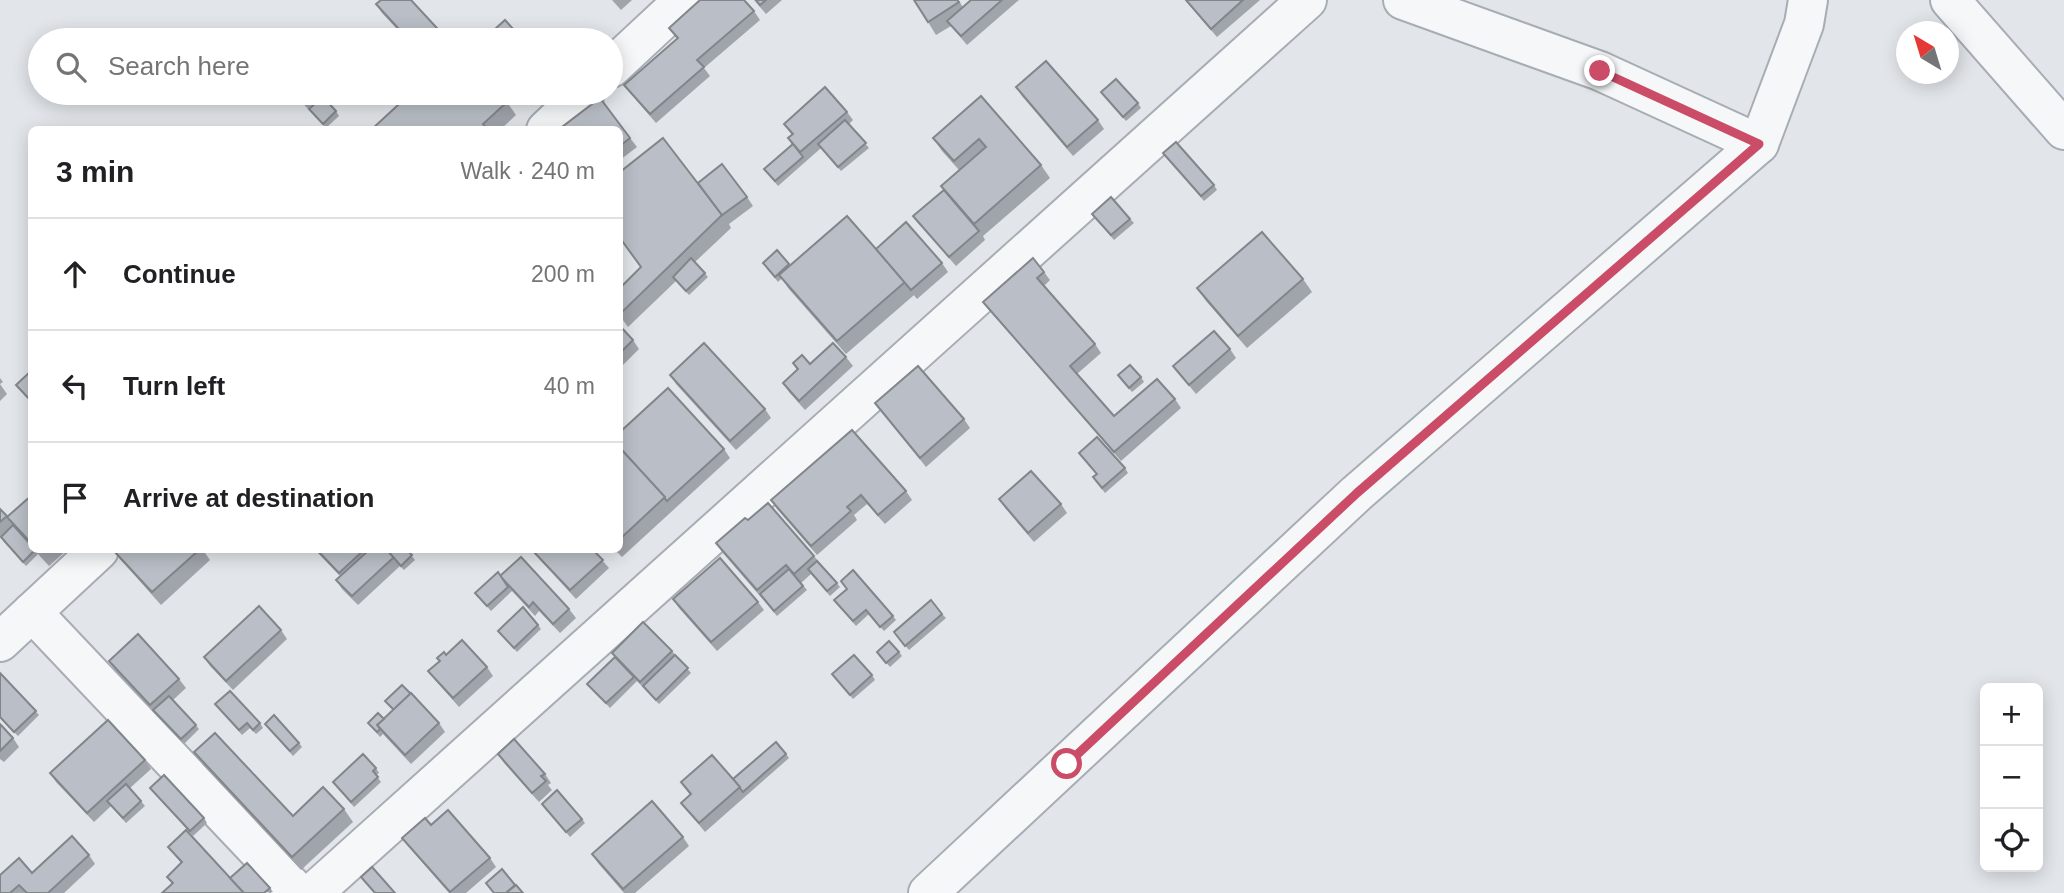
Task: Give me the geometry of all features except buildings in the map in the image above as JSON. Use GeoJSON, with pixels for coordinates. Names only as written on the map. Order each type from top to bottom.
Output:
{"type":"FeatureCollection","features":[{"type":"Feature","properties":{"kind":"street"},"geometry":{"type":"LineString","coordinates":[[623,57],[684,0]]}},
{"type":"Feature","properties":{"kind":"street"},"geometry":{"type":"LineString","coordinates":[[313,893],[1307,0]]}},
{"type":"Feature","properties":{"kind":"street"},"geometry":{"type":"LineString","coordinates":[[1403,0],[1600,71],[1759,144]]}},
{"type":"Feature","properties":{"kind":"street"},"geometry":{"type":"LineString","coordinates":[[928,893],[1357,493],[1759,144],[1804,24],[1808,0]]}},
{"type":"Feature","properties":{"kind":"street"},"geometry":{"type":"LineString","coordinates":[[1950,0],[2064,130]]}},
{"type":"Feature","properties":{"kind":"street"},"geometry":{"type":"LineString","coordinates":[[550,126],[572,105]]}},
{"type":"Feature","properties":{"kind":"street"},"geometry":{"type":"LineString","coordinates":[[0,642],[96,553]]}},
{"type":"Feature","properties":{"kind":"street"},"geometry":{"type":"LineString","coordinates":[[32,612],[298,893]]}},
{"type":"Feature","properties":{"kind":"route"},"geometry":{"type":"LineString","coordinates":[[1067,764],[1357,493],[1759,144],[1600,71]]}}]}
